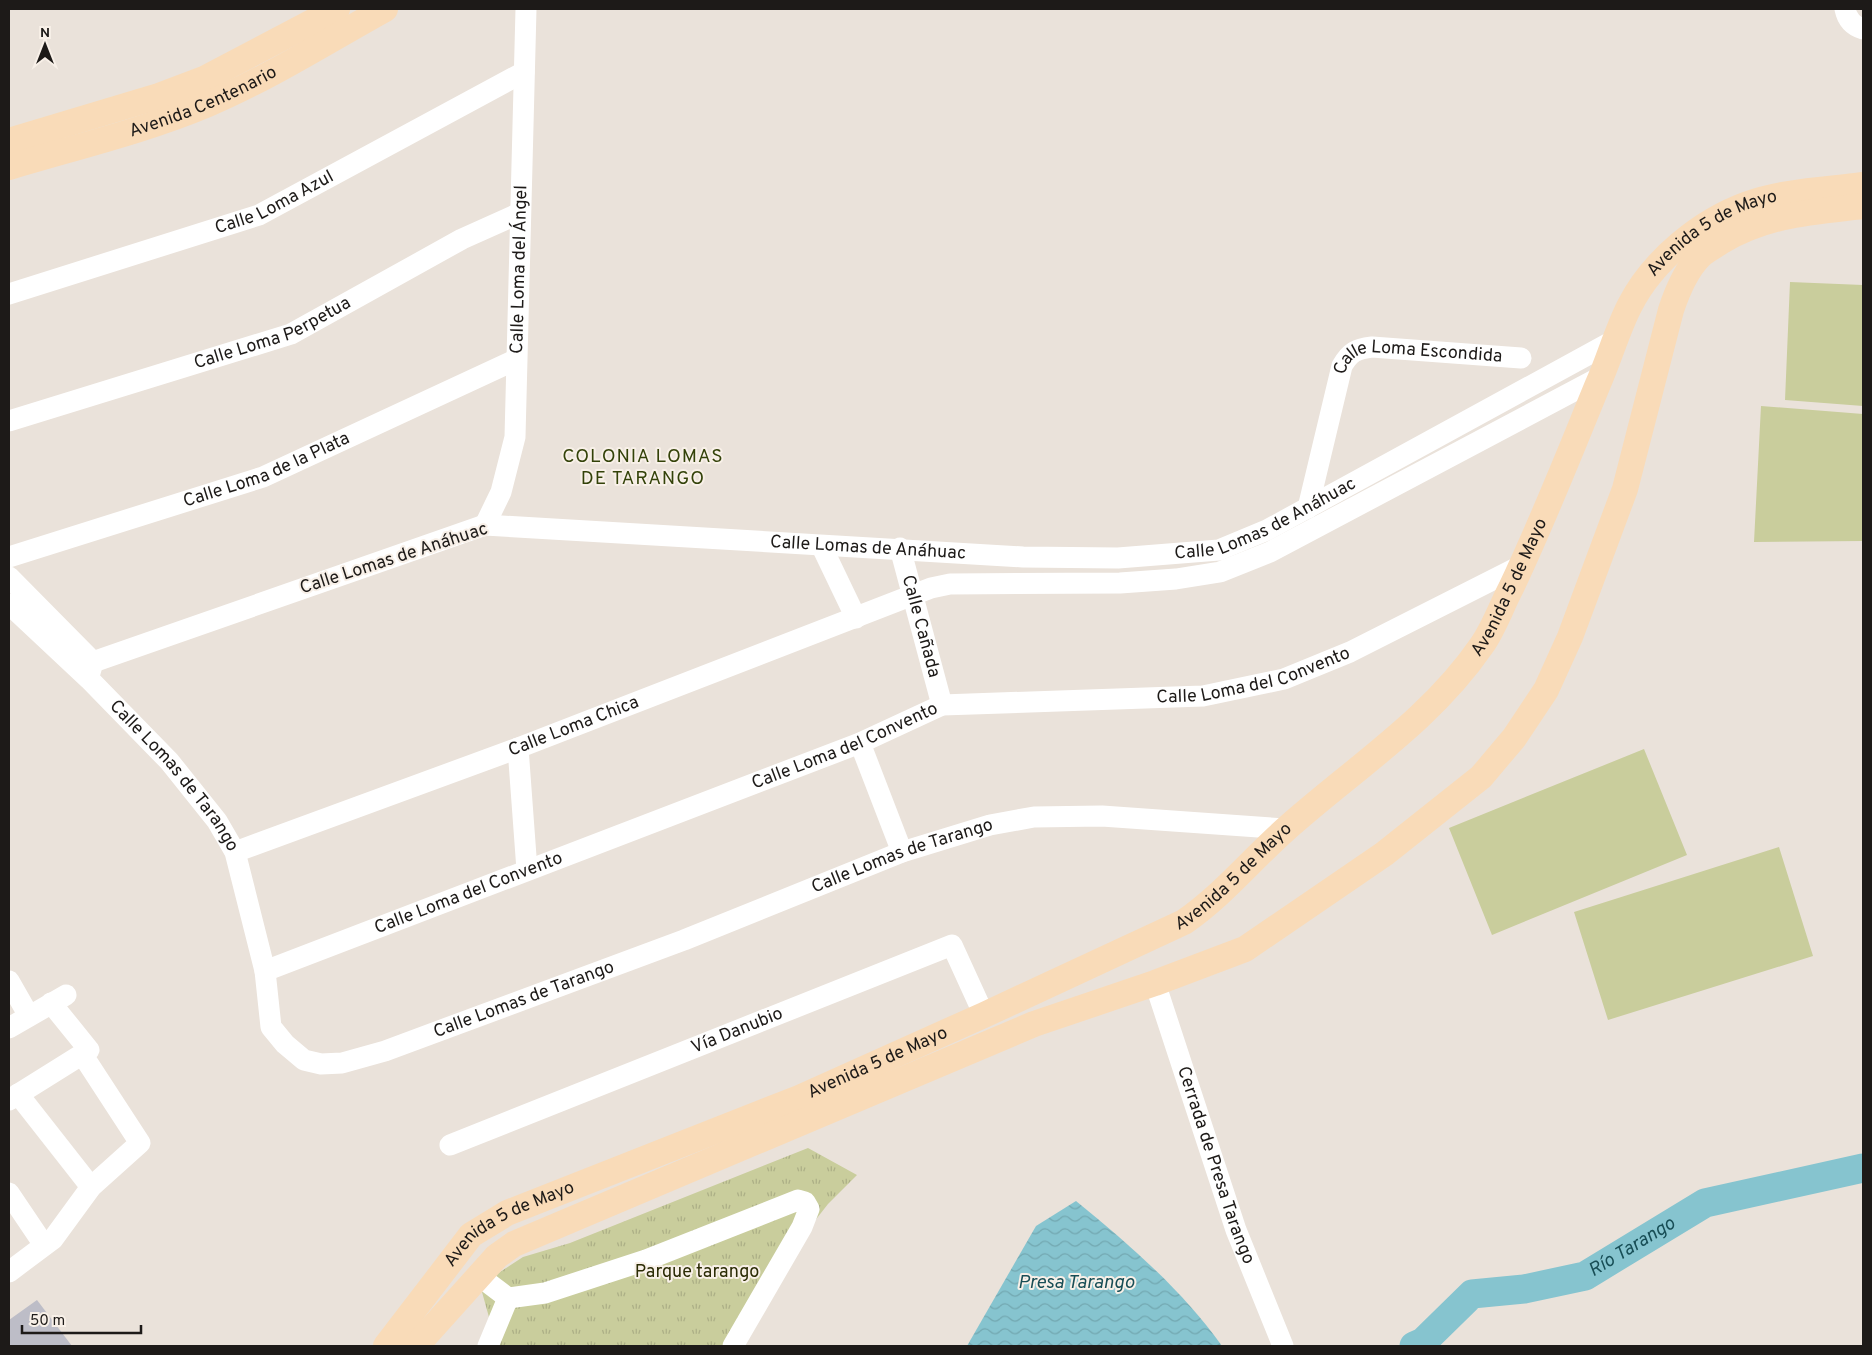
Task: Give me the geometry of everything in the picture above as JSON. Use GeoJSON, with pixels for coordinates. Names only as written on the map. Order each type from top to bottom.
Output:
{"type":"FeatureCollection","features":[{"type":"Feature","properties":{"kind":"main road","name":"Avenida Centenario"},"geometry":{"type":"LineString","coordinates":[[9,140],[151,98],[204,79],[337,9]]}},
{"type":"Feature","properties":{"kind":"main road","name":"Avenida Centenario"},"geometry":{"type":"LineString","coordinates":[[9,167],[160,122],[209,103],[279,68],[385,9]]}},
{"type":"Feature","properties":{"kind":"main road","name":"Avenida 5 de Mayo"},"geometry":{"type":"LineString","coordinates":[[386,1346],[471,1235],[507,1213],[799,1098],[1184,922],[1227,888],[1286,829],[1379,754],[1451,687],[1484,642],[1522,565],[1602,376],[1613,341],[1631,302],[1655,268],[1687,239],[1719,217],[1750,203],[1793,194],[1863,185]]}},
{"type":"Feature","properties":{"kind":"main road","name":"Avenida 5 de Mayo"},"geometry":{"type":"LineString","coordinates":[[416,1346],[497,1256],[514,1244],[1034,1024],[1155,983],[1245,948],[1282,925],[1384,854],[1481,777],[1514,738],[1546,690],[1570,637],[1625,489],[1671,310],[1679,287],[1700,256],[1738,232],[1762,221],[1789,214],[1863,206]]}},
{"type":"Feature","properties":{"kind":"main road"},"geometry":{"type":"LineString","coordinates":[[1602,376],[1654,292],[1672,274],[1700,256]]}},
{"type":"Feature","properties":{"kind":"street","name":"Calle Loma del Ángel"},"geometry":{"type":"LineString","coordinates":[[485,525],[501,492],[515,438],[515,360],[526,9]]}},
{"type":"Feature","properties":{"kind":"street"},"geometry":{"type":"LineString","coordinates":[[1845,9],[1846,16],[1856,27],[1863,29]]}},
{"type":"Feature","properties":{"kind":"street","name":"Calle Loma Azul"},"geometry":{"type":"LineString","coordinates":[[9,294],[259,215],[524,72]]}},
{"type":"Feature","properties":{"kind":"street","name":"Calle Loma Perpetua"},"geometry":{"type":"LineString","coordinates":[[9,421],[292,334],[462,239],[520,213]]}},
{"type":"Feature","properties":{"kind":"street","name":"Calle Lomas de Anáhuac"},"geometry":{"type":"LineString","coordinates":[[91,671],[485,525],[822,546],[900,548],[1023,557],[1118,558],[1219,550],[1267,530],[1613,341]]}},
{"type":"Feature","properties":{"kind":"street","name":"Calle Loma Escondida"},"geometry":{"type":"LineString","coordinates":[[1308,508],[1342,366],[1348,355],[1358,349],[1372,347],[1521,358]]}},
{"type":"Feature","properties":{"kind":"street","name":"Calle Loma de la Plata"},"geometry":{"type":"LineString","coordinates":[[9,557],[263,477],[515,360]]}},
{"type":"Feature","properties":{"kind":"street","name":"Calle Lomas de Anáhuac"},"geometry":{"type":"LineString","coordinates":[[911,597],[932,588],[950,584],[1120,583],[1176,579],[1220,572],[1270,552],[1602,376]]}},
{"type":"Feature","properties":{"kind":"street"},"geometry":{"type":"LineString","coordinates":[[822,546],[856,618]]}},
{"type":"Feature","properties":{"kind":"street","name":"Calle Cañada"},"geometry":{"type":"LineString","coordinates":[[900,548],[911,597],[942,705]]}},
{"type":"Feature","properties":{"kind":"street","name":"Calle Loma del Convento"},"geometry":{"type":"LineString","coordinates":[[265,971],[860,743],[942,705],[1203,696],[1284,679],[1350,652],[1522,565]]}},
{"type":"Feature","properties":{"kind":"street"},"geometry":{"type":"LineString","coordinates":[[9,577],[91,671]]}},
{"type":"Feature","properties":{"kind":"street","name":"Calle Loma Chica"},"geometry":{"type":"LineString","coordinates":[[235,852],[518,748],[911,597]]}},
{"type":"Feature","properties":{"kind":"street","name":"Calle Lomas de Tarango"},"geometry":{"type":"LineString","coordinates":[[9,604],[91,671],[169,761],[217,821],[235,852],[265,971],[271,1027],[304,1060],[321,1064],[342,1063],[385,1051],[684,940],[902,852],[990,825],[1034,817],[1102,816],[1286,829]]}},
{"type":"Feature","properties":{"kind":"street"},"geometry":{"type":"LineString","coordinates":[[860,743],[902,852]]}},
{"type":"Feature","properties":{"kind":"street"},"geometry":{"type":"LineString","coordinates":[[518,748],[527,870]]}},
{"type":"Feature","properties":{"kind":"street","name":"Vía Danubio"},"geometry":{"type":"LineString","coordinates":[[450,1145],[952,945],[984,1015]]}},
{"type":"Feature","properties":{"kind":"street"},"geometry":{"type":"LineString","coordinates":[[9,981],[29,1016]]}},
{"type":"Feature","properties":{"kind":"street","name":"Cerrada de Presa Tarango"},"geometry":{"type":"LineString","coordinates":[[1155,983],[1236,1230],[1283,1346]]}},
{"type":"Feature","properties":{"kind":"street"},"geometry":{"type":"LineString","coordinates":[[9,1028],[58,999],[86,1052],[140,1143],[91,1187],[53,1239],[9,1272]]}},
{"type":"Feature","properties":{"kind":"street"},"geometry":{"type":"LineString","coordinates":[[86,1052],[13,1097],[91,1187]]}},
{"type":"Feature","properties":{"kind":"street"},"geometry":{"type":"LineString","coordinates":[[9,1193],[44,1245]]}},
{"type":"Feature","properties":{"kind":"street"},"geometry":{"type":"LineString","coordinates":[[479,1276],[508,1298],[545,1294],[646,1260],[798,1200],[805,1202],[809,1209],[802,1228],[733,1346]]}},
{"type":"Feature","properties":{"kind":"street"},"geometry":{"type":"LineString","coordinates":[[488,1346],[489,1339],[508,1298]]}},
{"type":"Feature","properties":{"kind":"green space"},"geometry":{"type":"Polygon","coordinates":[[[1790,282],[1863,285],[1863,406],[1785,400],[1790,282]]]}},
{"type":"Feature","properties":{"kind":"green space"},"geometry":{"type":"Polygon","coordinates":[[[1761,406],[1863,414],[1863,541],[1754,542],[1761,406]]]}},
{"type":"Feature","properties":{"kind":"green space"},"geometry":{"type":"Polygon","coordinates":[[[1644,749],[1687,855],[1492,935],[1449,828],[1644,749]]]}},
{"type":"Feature","properties":{"kind":"green space"},"geometry":{"type":"Polygon","coordinates":[[[1779,847],[1813,956],[1608,1020],[1574,912],[1779,847]]]}},
{"type":"Feature","properties":{"kind":"green space","name":"Parque tarango"},"geometry":{"type":"Polygon","coordinates":[[[808,1148],[857,1175],[828,1204],[796,1245],[742,1346],[497,1346],[482,1292],[497,1274],[523,1257],[570,1243],[808,1148]]]}},
{"type":"Feature","properties":{"kind":"water","name":"Presa Tarango"},"geometry":{"type":"Polygon","coordinates":[[[1076,1201],[1154,1269],[1190,1306],[1222,1346],[967,1346],[1036,1226],[1076,1201]]]}},
{"type":"Feature","properties":{"kind":"building"},"geometry":{"type":"Polygon","coordinates":[[[37,1300],[72,1346],[9,1346],[9,1320],[37,1300]]]}},
{"type":"Feature","properties":{"kind":"waterway","name":"Río Tarango"},"geometry":{"type":"LineString","coordinates":[[1414,1346],[1423,1342],[1472,1294],[1524,1289],[1585,1276],[1705,1203],[1863,1168]]}},
{"type":"Feature","properties":{"kind":"district","name":"COLONIA LOMAS DE TARANGO"},"geometry":{"type":"Point","coordinates":[643,468]}}]}
